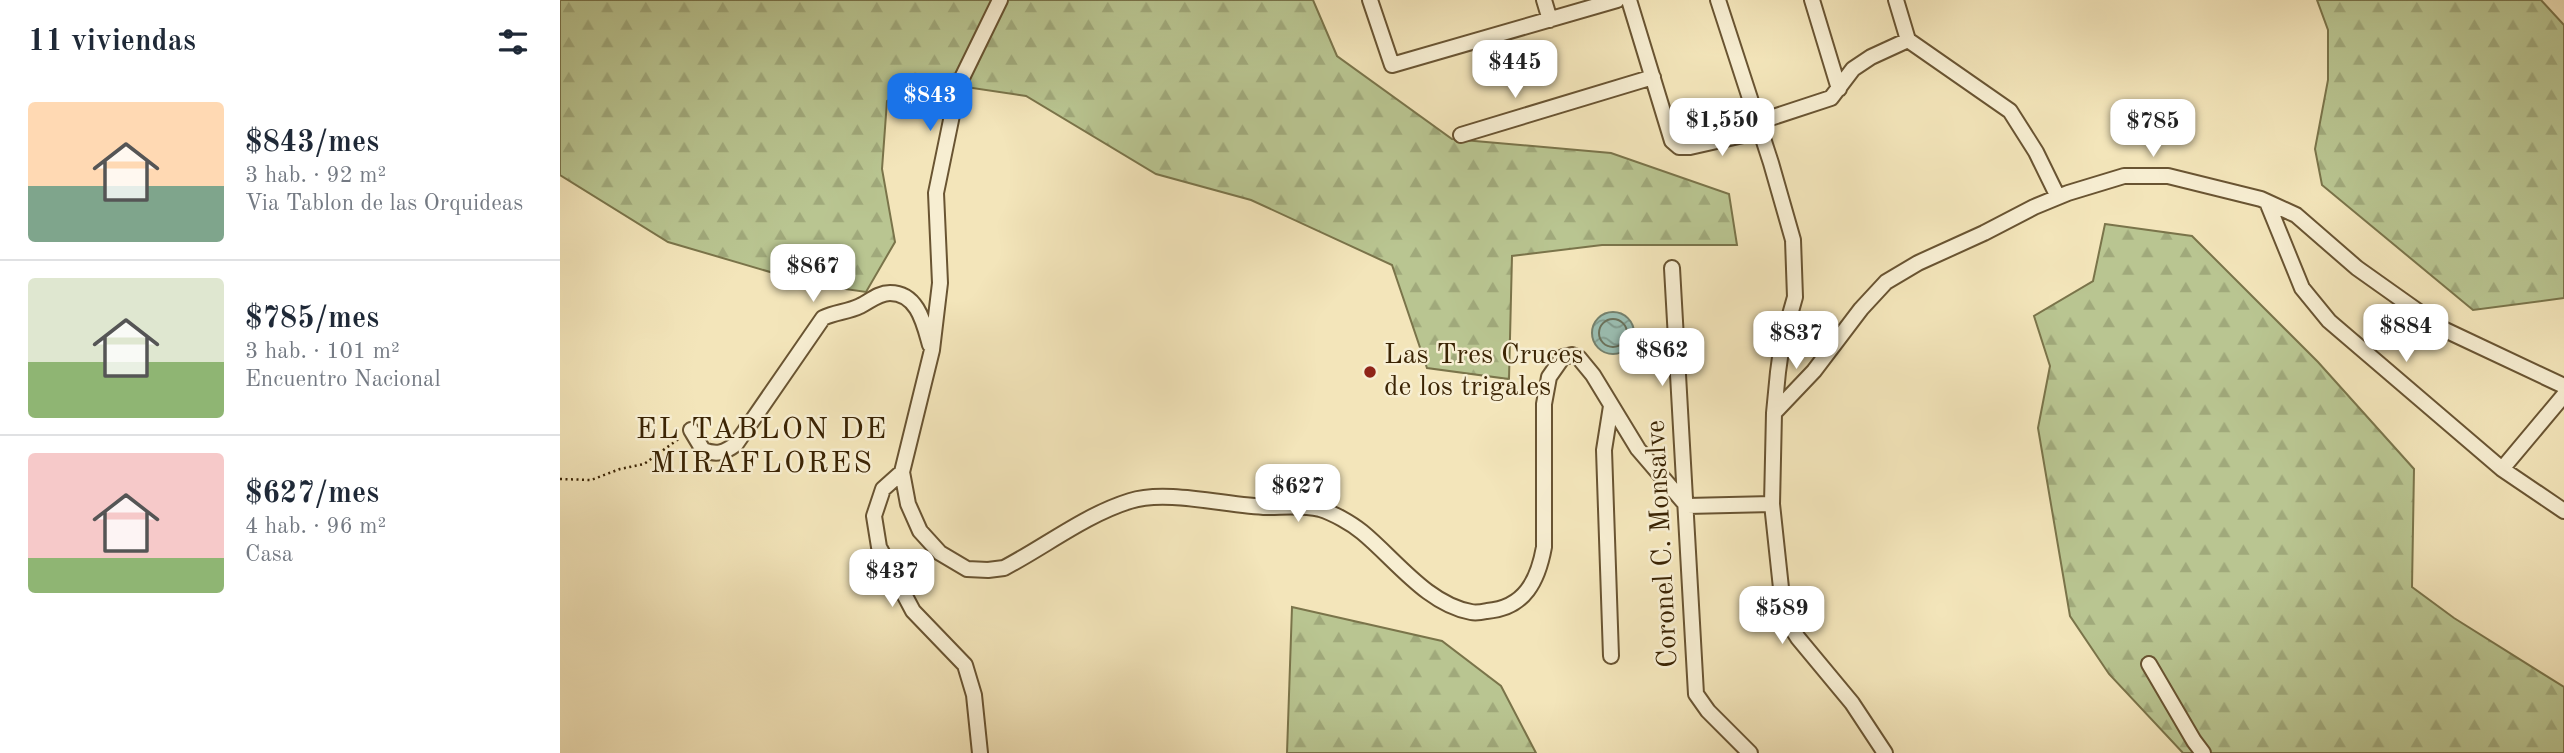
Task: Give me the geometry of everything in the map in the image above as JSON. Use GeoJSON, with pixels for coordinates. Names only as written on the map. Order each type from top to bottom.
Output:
{"type":"FeatureCollection","features":[{"type":"Feature","properties":{"kind":"street"},"geometry":{"type":"LineString","coordinates":[[1000,0],[958,86],[936,193],[940,283],[932,350],[902,472],[908,504],[920,531],[940,553],[967,569],[1004,568],[1103,510],[1134,499],[1162,497],[1266,507],[1292,506],[1320,509],[1360,530],[1437,599],[1472,613],[1502,610],[1521,597],[1532,585],[1540,568],[1544,547],[1544,404],[1549,377],[1556,364],[1563,357],[1572,355],[1579,358],[1654,470],[1687,506],[1772,503]]}},
{"type":"Feature","properties":{"kind":"street"},"geometry":{"type":"LineString","coordinates":[[1370,0],[1392,65],[1617,0]]}},
{"type":"Feature","properties":{"kind":"street"},"geometry":{"type":"LineString","coordinates":[[1544,0],[1550,20]]}},
{"type":"Feature","properties":{"kind":"street"},"geometry":{"type":"LineString","coordinates":[[1629,0],[1672,141],[1679,147],[1690,147],[1759,126],[1831,98],[1853,69],[1871,57],[1908,40]]}},
{"type":"Feature","properties":{"kind":"street"},"geometry":{"type":"LineString","coordinates":[[1718,0],[1793,240],[1795,297],[1782,343],[1774,413],[1772,503],[1784,616],[1798,638],[1852,703],[1885,753]]}},
{"type":"Feature","properties":{"kind":"street"},"geometry":{"type":"LineString","coordinates":[[1812,0],[1839,89]]}},
{"type":"Feature","properties":{"kind":"street"},"geometry":{"type":"LineString","coordinates":[[1896,0],[1908,40],[2010,111],[2036,152],[2058,197]]}},
{"type":"Feature","properties":{"kind":"street"},"geometry":{"type":"LineString","coordinates":[[1461,135],[1653,77]]}},
{"type":"Feature","properties":{"kind":"street"},"geometry":{"type":"LineString","coordinates":[[1774,413],[1814,371],[1861,309],[1886,282],[1918,262],[2058,197],[2124,176],[2168,176],[2267,202],[2296,215],[2357,268],[2443,329],[2564,386]]}},
{"type":"Feature","properties":{"kind":"street"},"geometry":{"type":"LineString","coordinates":[[2267,202],[2302,288],[2329,321],[2502,469],[2564,511]]}},
{"type":"Feature","properties":{"kind":"street","name":"Coronel C. Monsalve"},"geometry":{"type":"LineString","coordinates":[[1672,268],[1696,694],[1707,712],[1750,753]]}},
{"type":"Feature","properties":{"kind":"street"},"geometry":{"type":"LineString","coordinates":[[691,429],[703,450],[724,453],[736,444],[823,318],[834,312],[859,307],[871,299],[890,293],[910,300],[921,313],[932,350]]}},
{"type":"Feature","properties":{"kind":"street"},"geometry":{"type":"LineString","coordinates":[[2502,469],[2564,395]]}},
{"type":"Feature","properties":{"kind":"street"},"geometry":{"type":"LineString","coordinates":[[1611,405],[1604,450],[1611,656]]}},
{"type":"Feature","properties":{"kind":"street"},"geometry":{"type":"LineString","coordinates":[[1604,450],[1616,441],[1625,440],[1635,444]]}},
{"type":"Feature","properties":{"kind":"street"},"geometry":{"type":"LineString","coordinates":[[902,472],[883,489],[874,516],[879,547],[914,611],[965,665],[974,695],[980,753]]}},
{"type":"Feature","properties":{"kind":"street"},"geometry":{"type":"LineString","coordinates":[[2150,664],[2203,753]]}},
{"type":"Feature","properties":{"kind":"path"},"geometry":{"type":"LineString","coordinates":[[560,479],[591,480],[620,469],[644,464],[691,429]]}},
{"type":"Feature","properties":{"kind":"green space"},"geometry":{"type":"Polygon","coordinates":[[[560,0],[1313,0],[1337,56],[1452,139],[1611,153],[1729,194],[1737,245],[1602,245],[1512,256],[1509,379],[1427,368],[1392,265],[1251,200],[1156,174],[1026,96],[919,80],[887,101],[882,169],[895,242],[866,292],[811,284],[668,242],[560,175],[560,0]]]}},
{"type":"Feature","properties":{"kind":"green space"},"geometry":{"type":"Polygon","coordinates":[[[2317,0],[2541,0],[2564,25],[2564,298],[2473,310],[2322,185],[2315,149],[2328,80],[2328,30],[2317,0]]]}},
{"type":"Feature","properties":{"kind":"green space"},"geometry":{"type":"Polygon","coordinates":[[[2105,224],[2192,236],[2318,362],[2414,469],[2412,587],[2454,618],[2564,687],[2564,753],[2183,753],[2109,674],[2070,616],[2038,428],[2050,366],[2034,316],[2093,281],[2105,224]]]}},
{"type":"Feature","properties":{"kind":"green space"},"geometry":{"type":"Polygon","coordinates":[[[1292,607],[1442,641],[1501,686],[1536,753],[1287,753],[1292,607]]]}},
{"type":"Feature","properties":{"kind":"water"},"geometry":{"type":"Polygon","coordinates":[[[1613,312],[1628,318],[1634,333],[1628,348],[1613,354],[1598,348],[1592,333],[1598,318],[1613,312]]]}},
{"type":"Feature","properties":{"kind":"place","name":"Las Tres Cruces de los trigales"},"geometry":{"type":"Point","coordinates":[1370,372]}},
{"type":"Feature","properties":{"kind":"district","name":"EL TABLON DE MIRAFLORES"},"geometry":{"type":"Point","coordinates":[762,447]}}]}
